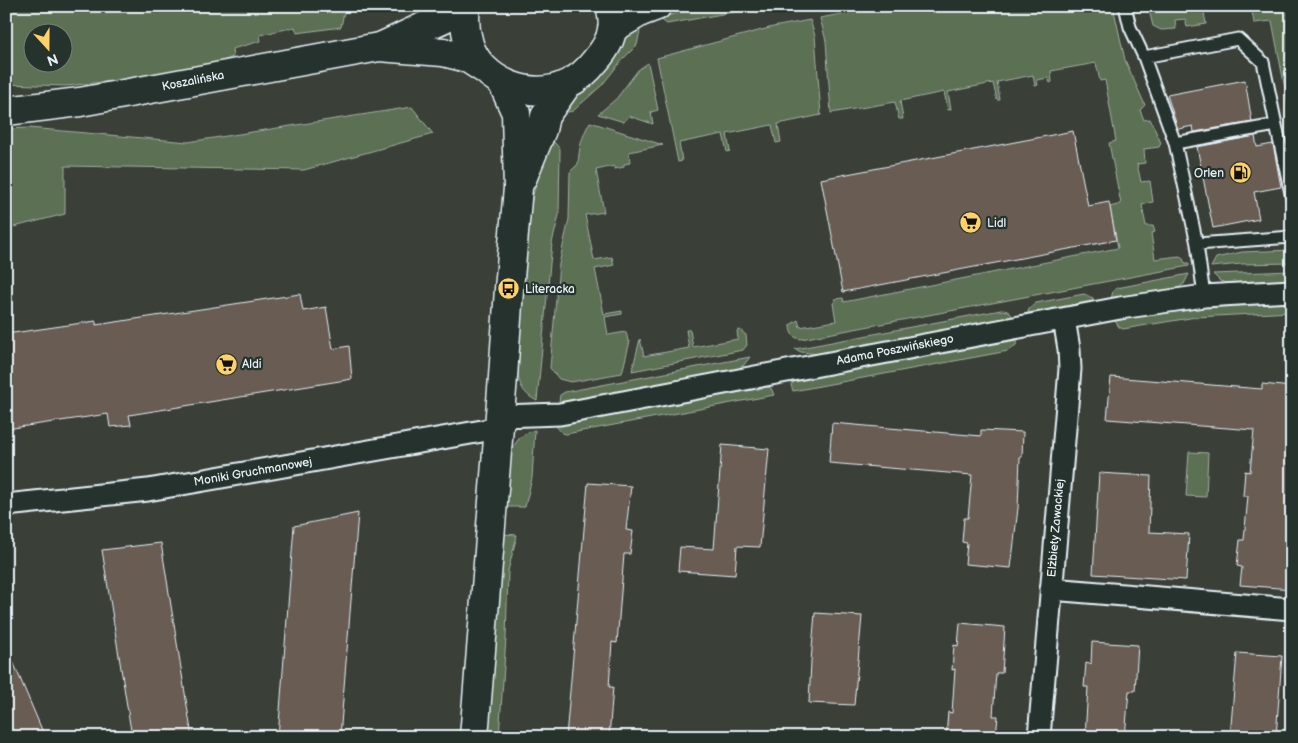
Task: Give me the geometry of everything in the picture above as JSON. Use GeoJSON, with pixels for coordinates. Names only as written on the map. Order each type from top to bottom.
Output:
{"type":"FeatureCollection","features":[{"type":"Feature","properties":{"kind":"street","name":"Koszalińska"},"geometry":{"type":"LineString","coordinates":[[6,111],[129,94],[379,47],[437,22],[454,11],[458,6]]}},
{"type":"Feature","properties":{"kind":"street"},"geometry":{"type":"LineString","coordinates":[[466,6],[464,20],[469,46],[493,75],[516,113],[518,188],[474,737]]}},
{"type":"Feature","properties":{"kind":"street"},"geometry":{"type":"LineString","coordinates":[[518,188],[542,130],[545,116],[567,85],[588,70],[603,52],[612,18],[641,12],[657,6]]}},
{"type":"Feature","properties":{"kind":"street","name":"Koszalińska"},"geometry":{"type":"LineString","coordinates":[[379,47],[443,52],[467,58],[493,75],[524,90],[544,91],[567,85]]}},
{"type":"Feature","properties":{"kind":"street","name":"Adama Poszwińskiego"},"geometry":{"type":"LineString","coordinates":[[500,422],[560,414],[1138,305],[1245,292],[1292,291]]}},
{"type":"Feature","properties":{"kind":"street","name":"Elżbiety Zawackiej"},"geometry":{"type":"LineString","coordinates":[[1039,737],[1070,370],[1064,319]]}},
{"type":"Feature","properties":{"kind":"street","name":"Moniki Gruchmanowej"},"geometry":{"type":"LineString","coordinates":[[6,505],[148,490],[500,422]]}},
{"type":"Feature","properties":{"kind":"street"},"geometry":{"type":"LineString","coordinates":[[1051,589],[1292,609]]}},
{"type":"Feature","properties":{"kind":"lane"},"geometry":{"type":"LineString","coordinates":[[1125,6],[1130,27],[1144,57],[1175,143],[1197,244],[1204,296]]}},
{"type":"Feature","properties":{"kind":"lane"},"geometry":{"type":"LineString","coordinates":[[1144,57],[1238,40],[1263,62],[1292,198]]}},
{"type":"Feature","properties":{"kind":"lane"},"geometry":{"type":"LineString","coordinates":[[1175,143],[1276,125]]}},
{"type":"Feature","properties":{"kind":"lane"},"geometry":{"type":"LineString","coordinates":[[1197,244],[1292,238]]}},
{"type":"Feature","properties":{"kind":"green space"},"geometry":{"type":"Polygon","coordinates":[[[6,6],[359,6],[344,12],[341,27],[297,33],[295,27],[260,35],[261,41],[232,49],[233,57],[193,72],[66,86],[6,84],[6,6]]]}},
{"type":"Feature","properties":{"kind":"green space"},"geometry":{"type":"Polygon","coordinates":[[[704,6],[766,6],[667,24],[659,18],[704,6]]]}},
{"type":"Feature","properties":{"kind":"green space"},"geometry":{"type":"Polygon","coordinates":[[[884,6],[1113,6],[1125,60],[1145,105],[1140,110],[1144,120],[1150,119],[1161,143],[1159,147],[1144,149],[1145,163],[1137,164],[1141,182],[1150,181],[1153,202],[1142,205],[1146,226],[1153,226],[1155,232],[1151,233],[1155,259],[1179,256],[1182,257],[1185,263],[1189,263],[1189,266],[801,339],[794,336],[791,333],[790,325],[798,320],[800,327],[836,321],[833,303],[835,299],[843,298],[844,302],[1118,248],[1110,207],[1121,204],[1109,143],[1116,141],[1105,80],[1100,81],[1096,63],[1051,71],[1052,82],[1050,83],[1048,78],[1037,80],[1038,85],[1035,86],[1033,75],[997,82],[1000,100],[997,100],[993,83],[948,92],[951,109],[948,110],[944,92],[900,101],[903,119],[899,119],[895,102],[831,113],[826,41],[820,18],[884,6]]]}},
{"type":"Feature","properties":{"kind":"green space"},"geometry":{"type":"Polygon","coordinates":[[[1148,6],[1238,6],[1204,12],[1206,24],[1187,27],[1185,19],[1175,20],[1176,29],[1161,30],[1153,26],[1148,6]]]}},
{"type":"Feature","properties":{"kind":"green space"},"geometry":{"type":"Polygon","coordinates":[[[1251,6],[1292,6],[1292,125],[1272,21],[1254,23],[1251,6]]]}},
{"type":"Feature","properties":{"kind":"green space"},"geometry":{"type":"Polygon","coordinates":[[[810,20],[815,36],[821,115],[778,124],[781,142],[776,143],[772,125],[727,134],[730,151],[727,152],[723,134],[679,143],[682,161],[678,162],[657,58],[773,27],[810,20]]]}},
{"type":"Feature","properties":{"kind":"green space"},"geometry":{"type":"Polygon","coordinates":[[[639,24],[640,31],[637,45],[602,85],[573,111],[557,112],[623,37],[639,24]]]}},
{"type":"Feature","properties":{"kind":"green space"},"geometry":{"type":"Polygon","coordinates":[[[648,63],[658,110],[651,112],[653,124],[629,116],[624,122],[598,114],[616,99],[638,70],[648,63]]]}},
{"type":"Feature","properties":{"kind":"green space"},"geometry":{"type":"Polygon","coordinates":[[[412,107],[433,134],[304,170],[65,166],[65,214],[6,229],[6,129],[29,128],[188,142],[412,107]]]}},
{"type":"Feature","properties":{"kind":"green space"},"geometry":{"type":"Polygon","coordinates":[[[590,122],[663,145],[629,152],[630,163],[624,164],[624,167],[615,169],[614,166],[596,170],[604,212],[585,215],[594,260],[612,257],[614,265],[595,269],[604,314],[622,311],[622,314],[605,317],[608,335],[626,332],[628,341],[630,341],[622,373],[571,382],[559,379],[550,368],[559,264],[569,219],[570,172],[578,164],[581,142],[590,122]]]}},
{"type":"Feature","properties":{"kind":"green space"},"geometry":{"type":"Polygon","coordinates":[[[547,142],[554,142],[560,149],[559,215],[552,243],[537,401],[527,394],[521,386],[517,365],[531,203],[547,142]]]}},
{"type":"Feature","properties":{"kind":"green space"},"geometry":{"type":"Polygon","coordinates":[[[1292,250],[1292,263],[1241,264],[1211,267],[1216,258],[1242,252],[1292,250]]]}},
{"type":"Feature","properties":{"kind":"green space"},"geometry":{"type":"Polygon","coordinates":[[[1292,271],[1292,281],[1226,283],[1220,281],[1213,274],[1292,271]]]}},
{"type":"Feature","properties":{"kind":"green space"},"geometry":{"type":"Polygon","coordinates":[[[1189,274],[1184,284],[1178,288],[1111,299],[1113,291],[1117,288],[1189,274]]]}},
{"type":"Feature","properties":{"kind":"green space"},"geometry":{"type":"Polygon","coordinates":[[[1084,294],[1093,298],[1095,302],[1027,315],[1029,309],[1036,303],[1084,294]]]}},
{"type":"Feature","properties":{"kind":"green space"},"geometry":{"type":"Polygon","coordinates":[[[1292,302],[1292,312],[1196,317],[1123,329],[1115,321],[1203,307],[1292,302]]]}},
{"type":"Feature","properties":{"kind":"green space"},"geometry":{"type":"Polygon","coordinates":[[[1001,310],[1011,314],[1013,318],[818,354],[801,352],[795,349],[1001,310]]]}},
{"type":"Feature","properties":{"kind":"green space"},"geometry":{"type":"Polygon","coordinates":[[[686,330],[690,330],[693,347],[738,339],[737,331],[740,330],[746,335],[747,345],[743,350],[632,371],[640,339],[644,356],[689,348],[686,330]]]}},
{"type":"Feature","properties":{"kind":"green space"},"geometry":{"type":"Polygon","coordinates":[[[1017,339],[1016,345],[1008,351],[793,391],[791,385],[794,381],[1017,339]]]}},
{"type":"Feature","properties":{"kind":"green space"},"geometry":{"type":"Polygon","coordinates":[[[750,357],[743,366],[729,372],[559,402],[560,395],[565,392],[750,357]]]}},
{"type":"Feature","properties":{"kind":"green space"},"geometry":{"type":"Polygon","coordinates":[[[768,387],[771,388],[774,395],[566,434],[562,433],[556,426],[768,387]]]}},
{"type":"Feature","properties":{"kind":"green space"},"geometry":{"type":"Polygon","coordinates":[[[535,430],[532,478],[525,507],[505,507],[508,461],[517,442],[524,434],[535,430]]]}},
{"type":"Feature","properties":{"kind":"green space"},"geometry":{"type":"Polygon","coordinates":[[[1189,452],[1208,453],[1206,497],[1186,496],[1189,452]]]}},
{"type":"Feature","properties":{"kind":"green space"},"geometry":{"type":"Polygon","coordinates":[[[503,534],[517,535],[508,571],[506,638],[499,737],[487,737],[503,534]]]}},
{"type":"Feature","properties":{"kind":"building"},"geometry":{"type":"Polygon","coordinates":[[[1245,80],[1252,122],[1194,132],[1193,126],[1178,129],[1167,95],[1245,80]]]}},
{"type":"Feature","properties":{"kind":"building","name":"Lidl"},"geometry":{"type":"Polygon","coordinates":[[[1073,131],[1088,206],[1109,202],[1116,240],[843,292],[821,179],[1073,131]]]}},
{"type":"Feature","properties":{"kind":"building","name":"Orlen"},"geometry":{"type":"Polygon","coordinates":[[[1255,136],[1257,147],[1273,144],[1281,187],[1254,192],[1259,219],[1213,228],[1197,147],[1255,136]]]}},
{"type":"Feature","properties":{"kind":"building","name":"Aldi"},"geometry":{"type":"Polygon","coordinates":[[[300,294],[303,311],[326,307],[333,349],[349,346],[352,379],[129,415],[131,425],[110,427],[108,414],[6,429],[6,334],[96,321],[96,325],[300,294]]]}},
{"type":"Feature","properties":{"kind":"building"},"geometry":{"type":"Polygon","coordinates":[[[1111,377],[1262,389],[1262,384],[1292,387],[1292,500],[1290,500],[1286,544],[1292,545],[1292,589],[1240,585],[1242,567],[1237,566],[1240,540],[1244,540],[1248,496],[1243,496],[1245,471],[1250,472],[1254,430],[1107,419],[1111,377]]]}},
{"type":"Feature","properties":{"kind":"building"},"geometry":{"type":"Polygon","coordinates":[[[832,423],[981,436],[981,430],[1023,432],[1018,508],[1011,568],[965,564],[967,543],[962,542],[964,518],[968,518],[972,475],[829,463],[832,423]]]}},
{"type":"Feature","properties":{"kind":"building"},"geometry":{"type":"Polygon","coordinates":[[[722,445],[769,449],[760,547],[737,546],[735,575],[678,571],[680,547],[714,549],[722,445]]]}},
{"type":"Feature","properties":{"kind":"building"},"geometry":{"type":"Polygon","coordinates":[[[1099,473],[1151,476],[1149,532],[1189,534],[1186,580],[1093,574],[1099,473]]]}},
{"type":"Feature","properties":{"kind":"building"},"geometry":{"type":"Polygon","coordinates":[[[588,483],[631,486],[626,530],[633,531],[630,554],[624,554],[617,643],[612,642],[609,687],[613,687],[609,737],[566,737],[588,483]]]}},
{"type":"Feature","properties":{"kind":"building"},"geometry":{"type":"Polygon","coordinates":[[[358,513],[340,737],[278,737],[294,526],[358,513]]]}},
{"type":"Feature","properties":{"kind":"building"},"geometry":{"type":"Polygon","coordinates":[[[161,543],[192,737],[132,737],[102,550],[161,543]]]}},
{"type":"Feature","properties":{"kind":"building"},"geometry":{"type":"Polygon","coordinates":[[[815,613],[862,616],[854,705],[809,703],[815,613]]]}},
{"type":"Feature","properties":{"kind":"building"},"geometry":{"type":"Polygon","coordinates":[[[960,623],[1005,627],[1002,673],[996,673],[993,716],[998,716],[996,737],[946,737],[948,712],[952,713],[955,669],[952,670],[954,645],[958,646],[960,623]]]}},
{"type":"Feature","properties":{"kind":"building"},"geometry":{"type":"Polygon","coordinates":[[[1092,642],[1138,645],[1135,691],[1129,691],[1125,737],[1085,737],[1088,687],[1084,687],[1086,663],[1091,664],[1092,642]]]}},
{"type":"Feature","properties":{"kind":"building"},"geometry":{"type":"Polygon","coordinates":[[[6,645],[45,737],[6,737],[6,645]]]}},
{"type":"Feature","properties":{"kind":"building"},"geometry":{"type":"Polygon","coordinates":[[[1237,653],[1282,656],[1276,737],[1230,737],[1237,653]]]}},
{"type":"Feature","properties":{"kind":"place","name":"Orlen"},"geometry":{"type":"Point","coordinates":[1240,173]}},
{"type":"Feature","properties":{"kind":"place","name":"Lidl"},"geometry":{"type":"Point","coordinates":[971,223]}},
{"type":"Feature","properties":{"kind":"place","name":"Literacka"},"geometry":{"type":"Point","coordinates":[509,289]}},
{"type":"Feature","properties":{"kind":"place","name":"Aldi"},"geometry":{"type":"Point","coordinates":[226,364]}}]}
